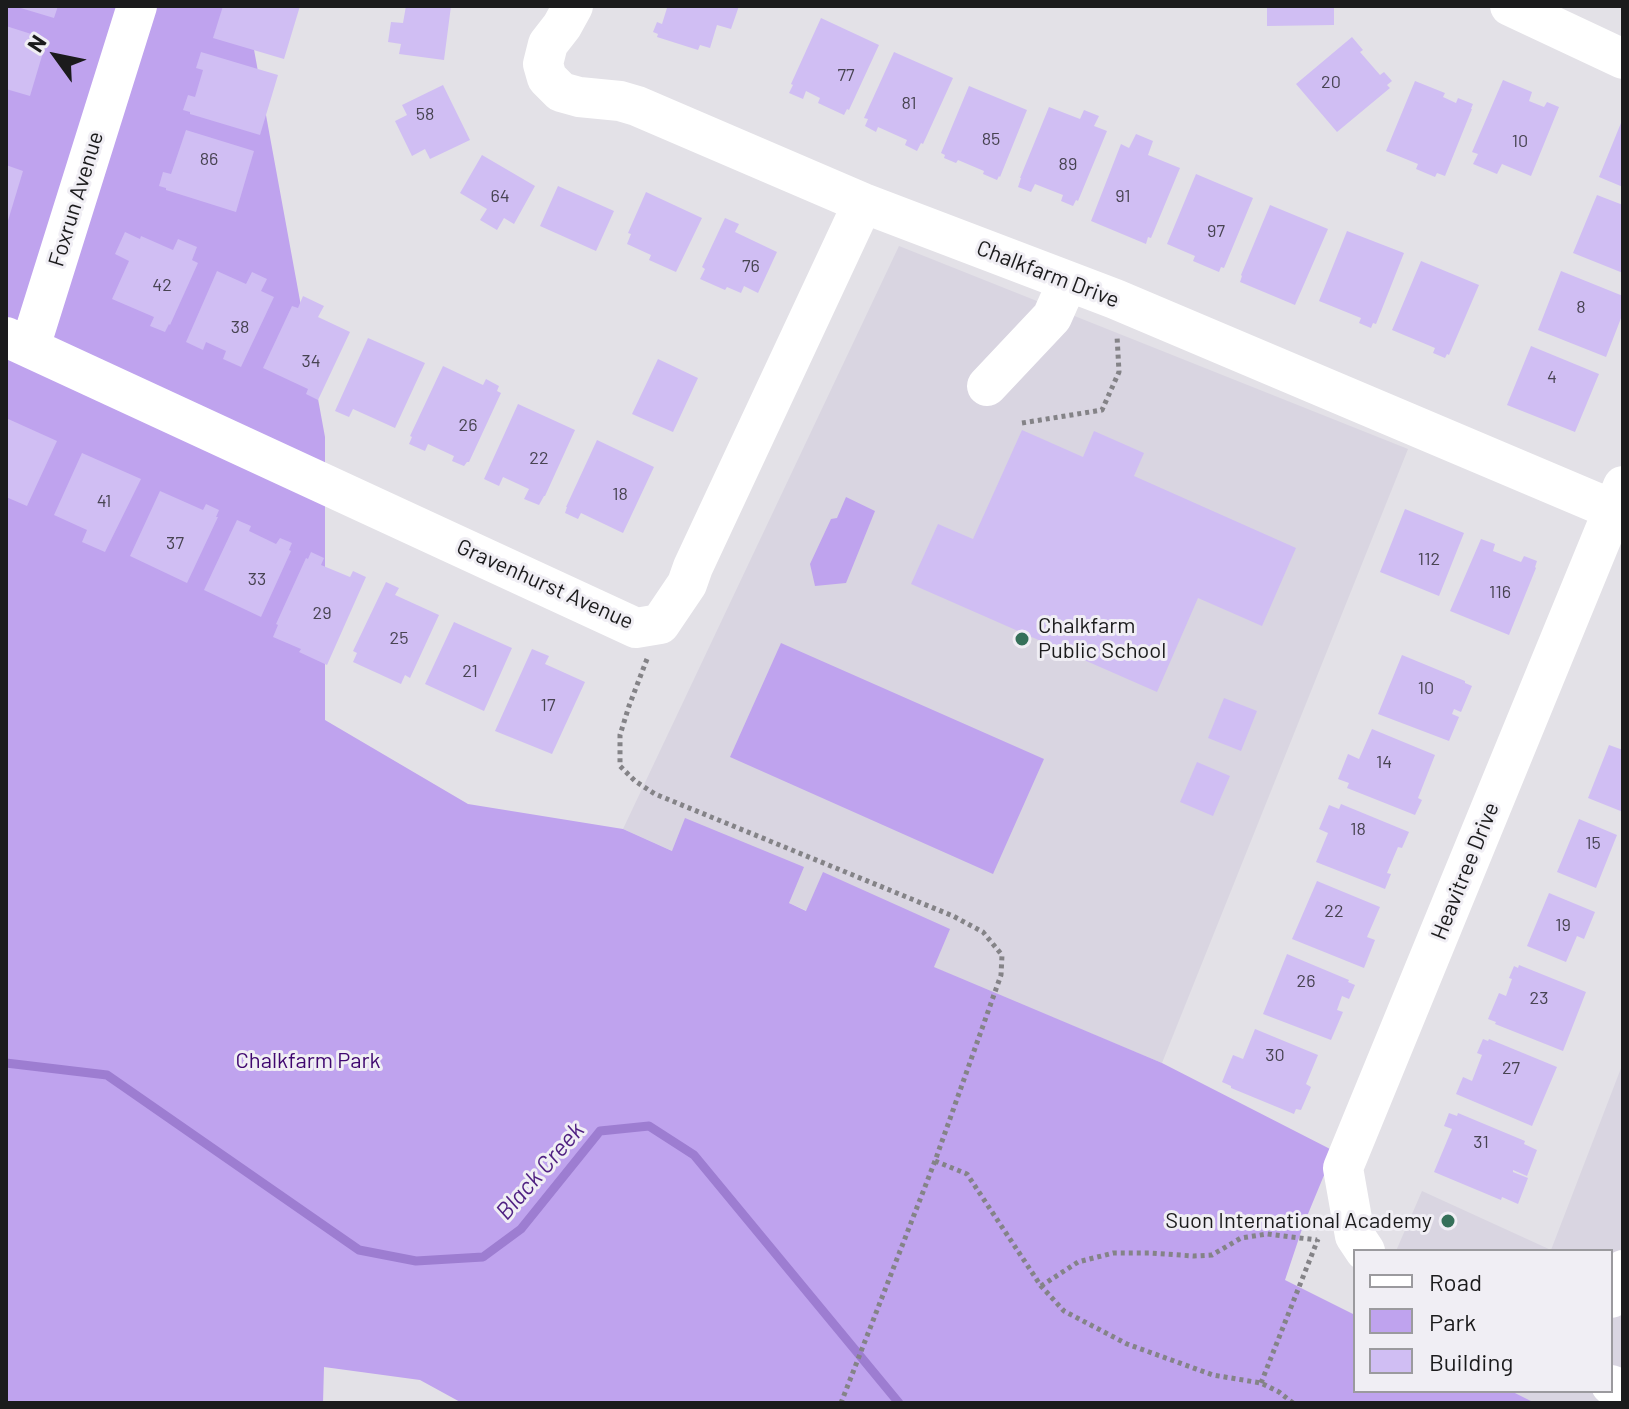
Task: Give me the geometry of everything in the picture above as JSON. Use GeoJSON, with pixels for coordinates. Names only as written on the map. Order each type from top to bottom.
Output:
{"type":"FeatureCollection","features":[{"type":"Feature","properties":{"kind":"street","name":"Foxrun Avenue"},"geometry":{"type":"LineString","coordinates":[[18,342],[137,6]]}},
{"type":"Feature","properties":{"kind":"street","name":"Chalkfarm Drive"},"geometry":{"type":"LineString","coordinates":[[573,6],[548,44],[543,64],[547,78],[561,92],[637,106],[863,203],[1115,299],[1620,503]]}},
{"type":"Feature","properties":{"kind":"street"},"geometry":{"type":"LineString","coordinates":[[1510,6],[1623,59]]}},
{"type":"Feature","properties":{"kind":"street","name":"Gravenhurst Avenue"},"geometry":{"type":"LineString","coordinates":[[18,342],[636,628],[660,624],[687,584],[863,203]]}},
{"type":"Feature","properties":{"kind":"street"},"geometry":{"type":"LineString","coordinates":[[987,386],[1052,317],[1068,281]]}},
{"type":"Feature","properties":{"kind":"street","name":"Heavitree Drive"},"geometry":{"type":"LineString","coordinates":[[1346,1242],[1343,1168],[1620,503]]}},
{"type":"Feature","properties":{"kind":"street"},"geometry":{"type":"LineString","coordinates":[[1613,1293],[1623,1270]]}},
{"type":"Feature","properties":{"kind":"path"},"geometry":{"type":"LineString","coordinates":[[1022,423],[1102,410],[1119,372],[1115,299]]}},
{"type":"Feature","properties":{"kind":"path"},"geometry":{"type":"LineString","coordinates":[[663,620],[620,735],[620,766],[635,781],[655,794],[953,916],[983,932],[1002,955],[1001,975],[935,1161],[841,1403]]}},
{"type":"Feature","properties":{"kind":"path"},"geometry":{"type":"LineString","coordinates":[[935,1161],[967,1174],[1041,1286],[1064,1311],[1127,1344],[1213,1375],[1261,1383],[1293,1403]]}},
{"type":"Feature","properties":{"kind":"path"},"geometry":{"type":"LineString","coordinates":[[1041,1286],[1078,1262],[1113,1253],[1212,1255],[1241,1238],[1267,1234],[1346,1242],[1261,1383]]}},
{"type":"Feature","properties":{"kind":"shaded area","name":"Chalkfarm Public School"},"geometry":{"type":"Polygon","coordinates":[[[899,246],[1408,449],[1162,1063],[967,982],[623,829],[899,246]]]}},
{"type":"Feature","properties":{"kind":"shaded area","name":"Suon International Academy"},"geometry":{"type":"Polygon","coordinates":[[[1623,1063],[1623,1403],[1535,1403],[1515,1393],[1613,1393],[1613,1249],[1551,1249],[1623,1063]]]}},
{"type":"Feature","properties":{"kind":"shaded area","name":"Suon International Academy"},"geometry":{"type":"Polygon","coordinates":[[[1422,1191],[1549,1249],[1397,1249],[1422,1191]]]}},
{"type":"Feature","properties":{"kind":"green space","name":"Chalkfarm Park"},"geometry":{"type":"Polygon","coordinates":[[[6,6],[246,6],[325,437],[325,720],[468,804],[623,829],[672,851],[685,818],[804,867],[789,903],[806,911],[823,872],[950,929],[934,967],[1162,1063],[1334,1151],[1285,1280],[1353,1314],[1353,1393],[1515,1393],[1535,1403],[462,1403],[420,1380],[324,1367],[323,1403],[6,1403],[6,6]]]}},
{"type":"Feature","properties":{"kind":"green space"},"geometry":{"type":"Polygon","coordinates":[[[846,497],[875,511],[846,583],[815,586],[810,564],[831,519],[837,518],[846,497]]]}},
{"type":"Feature","properties":{"kind":"green space"},"geometry":{"type":"Polygon","coordinates":[[[781,643],[1044,759],[993,874],[730,757],[781,643]]]}},
{"type":"Feature","properties":{"kind":"building"},"geometry":{"type":"Polygon","coordinates":[[[14,6],[58,6],[54,18],[14,6]]]}},
{"type":"Feature","properties":{"kind":"building"},"geometry":{"type":"Polygon","coordinates":[[[223,6],[300,6],[284,59],[213,38],[223,6]]]}},
{"type":"Feature","properties":{"kind":"building"},"geometry":{"type":"Polygon","coordinates":[[[406,6],[451,6],[444,60],[399,54],[401,44],[388,42],[391,22],[403,23],[406,6]]]}},
{"type":"Feature","properties":{"kind":"building"},"geometry":{"type":"Polygon","coordinates":[[[661,6],[739,6],[731,29],[717,25],[710,48],[700,45],[698,50],[657,37],[658,34],[653,32],[657,22],[662,24],[667,8],[661,6]]]}},
{"type":"Feature","properties":{"kind":"building"},"geometry":{"type":"Polygon","coordinates":[[[1267,6],[1334,6],[1334,25],[1267,26],[1267,6]]]}},
{"type":"Feature","properties":{"kind":"building"},"geometry":{"type":"Polygon","coordinates":[[[821,18],[879,45],[844,115],[818,103],[820,98],[806,91],[803,99],[789,93],[821,18]]]}},
{"type":"Feature","properties":{"kind":"building"},"geometry":{"type":"Polygon","coordinates":[[[6,26],[47,39],[30,96],[6,89],[6,26]]]}},
{"type":"Feature","properties":{"kind":"building"},"geometry":{"type":"Polygon","coordinates":[[[1352,37],[1363,50],[1360,52],[1380,75],[1384,72],[1392,81],[1387,85],[1390,88],[1337,132],[1296,84],[1352,37]]]}},
{"type":"Feature","properties":{"kind":"building"},"geometry":{"type":"Polygon","coordinates":[[[201,52],[278,75],[260,135],[183,110],[188,95],[195,97],[203,70],[196,68],[201,52]]]}},
{"type":"Feature","properties":{"kind":"building"},"geometry":{"type":"Polygon","coordinates":[[[894,52],[953,78],[917,151],[905,145],[907,140],[878,127],[876,132],[865,126],[868,119],[864,118],[894,52]]]}},
{"type":"Feature","properties":{"kind":"building"},"geometry":{"type":"Polygon","coordinates":[[[1503,80],[1532,92],[1529,101],[1544,107],[1547,102],[1559,107],[1531,176],[1502,164],[1497,174],[1473,164],[1478,154],[1472,152],[1503,80]]]}},
{"type":"Feature","properties":{"kind":"building"},"geometry":{"type":"Polygon","coordinates":[[[1415,81],[1445,93],[1443,97],[1456,103],[1458,98],[1473,104],[1445,176],[1437,173],[1435,177],[1416,169],[1418,164],[1386,151],[1415,81]]]}},
{"type":"Feature","properties":{"kind":"building"},"geometry":{"type":"Polygon","coordinates":[[[443,85],[470,140],[430,159],[425,149],[412,156],[395,121],[407,115],[402,105],[443,85]]]}},
{"type":"Feature","properties":{"kind":"building"},"geometry":{"type":"Polygon","coordinates":[[[969,86],[1027,110],[997,180],[958,160],[956,163],[944,158],[945,155],[941,153],[969,86]]]}},
{"type":"Feature","properties":{"kind":"building"},"geometry":{"type":"Polygon","coordinates":[[[1049,107],[1080,119],[1084,110],[1099,116],[1094,126],[1107,131],[1078,201],[1073,206],[1061,201],[1063,195],[1035,184],[1031,192],[1018,187],[1049,107]]]}},
{"type":"Feature","properties":{"kind":"building"},"geometry":{"type":"Polygon","coordinates":[[[1623,118],[1623,187],[1599,177],[1623,118]]]}},
{"type":"Feature","properties":{"kind":"building"},"geometry":{"type":"Polygon","coordinates":[[[186,130],[254,151],[236,212],[159,186],[163,172],[171,174],[186,130]]]}},
{"type":"Feature","properties":{"kind":"building"},"geometry":{"type":"Polygon","coordinates":[[[1136,134],[1153,141],[1148,155],[1180,168],[1146,244],[1091,221],[1121,144],[1129,148],[1136,134]]]}},
{"type":"Feature","properties":{"kind":"building"},"geometry":{"type":"Polygon","coordinates":[[[482,155],[535,186],[514,224],[504,218],[497,230],[480,220],[487,209],[460,193],[482,155]]]}},
{"type":"Feature","properties":{"kind":"building"},"geometry":{"type":"Polygon","coordinates":[[[6,165],[23,171],[7,224],[6,224],[6,165]]]}},
{"type":"Feature","properties":{"kind":"building"},"geometry":{"type":"Polygon","coordinates":[[[1196,174],[1253,198],[1224,268],[1221,267],[1219,272],[1193,261],[1195,256],[1167,244],[1196,174]]]}},
{"type":"Feature","properties":{"kind":"building"},"geometry":{"type":"Polygon","coordinates":[[[558,186],[614,211],[596,251],[540,226],[558,186]]]}},
{"type":"Feature","properties":{"kind":"building"},"geometry":{"type":"Polygon","coordinates":[[[646,192],[702,218],[676,272],[649,260],[651,255],[627,244],[631,234],[628,233],[646,192]]]}},
{"type":"Feature","properties":{"kind":"building"},"geometry":{"type":"Polygon","coordinates":[[[1597,195],[1623,205],[1623,273],[1573,253],[1597,195]]]}},
{"type":"Feature","properties":{"kind":"building"},"geometry":{"type":"Polygon","coordinates":[[[1270,205],[1328,229],[1295,305],[1240,282],[1270,205]]]}},
{"type":"Feature","properties":{"kind":"building"},"geometry":{"type":"Polygon","coordinates":[[[725,218],[739,224],[735,232],[777,252],[758,293],[744,286],[741,293],[727,287],[725,290],[700,279],[705,269],[702,267],[725,218]]]}},
{"type":"Feature","properties":{"kind":"building"},"geometry":{"type":"Polygon","coordinates":[[[1347,231],[1404,253],[1376,324],[1373,323],[1371,328],[1359,323],[1361,318],[1319,301],[1347,231]]]}},
{"type":"Feature","properties":{"kind":"building"},"geometry":{"type":"Polygon","coordinates":[[[125,232],[173,250],[178,239],[197,247],[192,260],[198,263],[165,332],[150,326],[154,317],[112,299],[129,261],[115,254],[125,232]]]}},
{"type":"Feature","properties":{"kind":"building"},"geometry":{"type":"Polygon","coordinates":[[[1421,261],[1479,285],[1445,358],[1433,353],[1435,348],[1392,330],[1421,261]]]}},
{"type":"Feature","properties":{"kind":"building"},"geometry":{"type":"Polygon","coordinates":[[[217,271],[246,284],[252,272],[267,279],[261,291],[274,297],[241,367],[223,359],[226,351],[206,342],[203,350],[186,342],[217,271]]]}},
{"type":"Feature","properties":{"kind":"building"},"geometry":{"type":"Polygon","coordinates":[[[1561,271],[1623,296],[1623,313],[1606,357],[1538,330],[1561,271]]]}},
{"type":"Feature","properties":{"kind":"building"},"geometry":{"type":"Polygon","coordinates":[[[303,296],[324,306],[318,317],[350,332],[318,400],[306,394],[308,389],[263,368],[292,306],[298,308],[303,296]]]}},
{"type":"Feature","properties":{"kind":"building"},"geometry":{"type":"Polygon","coordinates":[[[368,338],[425,363],[395,428],[353,409],[349,417],[335,411],[368,338]]]}},
{"type":"Feature","properties":{"kind":"building"},"geometry":{"type":"Polygon","coordinates":[[[1531,346],[1599,374],[1575,432],[1507,405],[1531,346]]]}},
{"type":"Feature","properties":{"kind":"building"},"geometry":{"type":"Polygon","coordinates":[[[658,359],[698,378],[673,432],[632,414],[658,359]]]}},
{"type":"Feature","properties":{"kind":"building"},"geometry":{"type":"Polygon","coordinates":[[[443,366],[483,385],[486,379],[499,386],[497,391],[501,393],[469,462],[464,466],[452,461],[454,456],[428,444],[425,451],[409,444],[443,366]]]}},
{"type":"Feature","properties":{"kind":"building"},"geometry":{"type":"Polygon","coordinates":[[[518,404],[575,430],[539,505],[524,499],[529,489],[503,477],[499,486],[484,479],[518,404]]]}},
{"type":"Feature","properties":{"kind":"building"},"geometry":{"type":"Polygon","coordinates":[[[6,418],[57,441],[27,506],[6,497],[6,418]]]}},
{"type":"Feature","properties":{"kind":"building"},"geometry":{"type":"Polygon","coordinates":[[[1022,430],[1083,457],[1094,431],[1144,453],[1134,476],[1296,548],[1262,626],[1198,598],[1157,692],[911,584],[938,524],[973,539],[1022,430]]]}},
{"type":"Feature","properties":{"kind":"building"},"geometry":{"type":"Polygon","coordinates":[[[597,440],[654,467],[623,533],[581,513],[578,519],[565,513],[597,440]]]}},
{"type":"Feature","properties":{"kind":"building"},"geometry":{"type":"Polygon","coordinates":[[[82,453],[141,479],[105,552],[82,542],[87,530],[54,515],[82,453]]]}},
{"type":"Feature","properties":{"kind":"building"},"geometry":{"type":"Polygon","coordinates":[[[160,491],[203,510],[206,504],[219,510],[187,583],[130,556],[160,491]]]}},
{"type":"Feature","properties":{"kind":"building"},"geometry":{"type":"Polygon","coordinates":[[[1405,509],[1464,533],[1439,596],[1380,572],[1405,509]]]}},
{"type":"Feature","properties":{"kind":"building"},"geometry":{"type":"Polygon","coordinates":[[[237,520],[251,526],[249,531],[276,544],[280,538],[292,543],[261,617],[204,590],[237,520]]]}},
{"type":"Feature","properties":{"kind":"building"},"geometry":{"type":"Polygon","coordinates":[[[1481,539],[1495,544],[1493,551],[1521,562],[1524,556],[1537,561],[1509,635],[1450,611],[1481,539]]]}},
{"type":"Feature","properties":{"kind":"building"},"geometry":{"type":"Polygon","coordinates":[[[311,552],[324,558],[321,565],[350,577],[353,571],[366,577],[327,665],[273,637],[276,624],[311,552]]]}},
{"type":"Feature","properties":{"kind":"building"},"geometry":{"type":"Polygon","coordinates":[[[386,582],[399,588],[395,595],[439,615],[410,678],[405,675],[401,684],[353,662],[357,653],[353,651],[386,582]]]}},
{"type":"Feature","properties":{"kind":"building"},"geometry":{"type":"Polygon","coordinates":[[[454,622],[512,648],[484,711],[425,684],[454,622]]]}},
{"type":"Feature","properties":{"kind":"building"},"geometry":{"type":"Polygon","coordinates":[[[532,649],[549,656],[545,664],[585,682],[552,754],[495,731],[532,649]]]}},
{"type":"Feature","properties":{"kind":"building"},"geometry":{"type":"Polygon","coordinates":[[[1402,655],[1472,686],[1461,712],[1454,709],[1452,714],[1459,717],[1449,741],[1378,714],[1402,655]]]}},
{"type":"Feature","properties":{"kind":"building"},"geometry":{"type":"Polygon","coordinates":[[[1224,698],[1257,711],[1241,751],[1208,738],[1224,698]]]}},
{"type":"Feature","properties":{"kind":"building"},"geometry":{"type":"Polygon","coordinates":[[[1372,729],[1435,755],[1418,798],[1422,800],[1415,815],[1347,788],[1349,783],[1338,779],[1348,754],[1359,759],[1372,729]]]}},
{"type":"Feature","properties":{"kind":"building"},"geometry":{"type":"Polygon","coordinates":[[[1609,745],[1623,750],[1623,812],[1588,798],[1609,745]]]}},
{"type":"Feature","properties":{"kind":"building"},"geometry":{"type":"Polygon","coordinates":[[[1197,762],[1230,776],[1213,816],[1180,802],[1197,762]]]}},
{"type":"Feature","properties":{"kind":"building"},"geometry":{"type":"Polygon","coordinates":[[[1341,804],[1409,832],[1402,848],[1398,847],[1387,873],[1391,874],[1385,889],[1316,862],[1328,833],[1319,829],[1329,805],[1339,809],[1341,804]]]}},
{"type":"Feature","properties":{"kind":"building"},"geometry":{"type":"Polygon","coordinates":[[[1579,819],[1617,835],[1596,888],[1557,872],[1579,819]]]}},
{"type":"Feature","properties":{"kind":"building"},"geometry":{"type":"Polygon","coordinates":[[[1317,881],[1380,907],[1367,937],[1375,940],[1364,968],[1292,939],[1317,881]]]}},
{"type":"Feature","properties":{"kind":"building"},"geometry":{"type":"Polygon","coordinates":[[[1549,893],[1595,912],[1584,939],[1577,936],[1566,962],[1527,946],[1549,893]]]}},
{"type":"Feature","properties":{"kind":"building"},"geometry":{"type":"Polygon","coordinates":[[[1287,954],[1355,985],[1349,999],[1342,996],[1337,1010],[1343,1012],[1331,1040],[1263,1014],[1287,954]]]}},
{"type":"Feature","properties":{"kind":"building"},"geometry":{"type":"Polygon","coordinates":[[[1519,965],[1586,992],[1563,1051],[1488,1019],[1499,993],[1506,996],[1514,966],[1518,968],[1519,965]]]}},
{"type":"Feature","properties":{"kind":"building"},"geometry":{"type":"Polygon","coordinates":[[[1255,1029],[1318,1055],[1306,1084],[1311,1087],[1301,1110],[1296,1109],[1294,1114],[1222,1082],[1233,1055],[1243,1059],[1255,1029]]]}},
{"type":"Feature","properties":{"kind":"building"},"geometry":{"type":"Polygon","coordinates":[[[1483,1039],[1557,1067],[1532,1126],[1456,1094],[1463,1077],[1472,1081],[1482,1055],[1477,1053],[1483,1039]]]}},
{"type":"Feature","properties":{"kind":"building"},"geometry":{"type":"Polygon","coordinates":[[[1449,1113],[1457,1116],[1458,1113],[1525,1141],[1524,1144],[1537,1150],[1527,1176],[1513,1170],[1528,1178],[1518,1204],[1434,1172],[1452,1129],[1444,1126],[1449,1113]]]}},
{"type":"Feature","properties":{"kind":"waterway","name":"Black Creek"},"geometry":{"type":"LineString","coordinates":[[6,1063],[107,1075],[359,1250],[416,1261],[483,1257],[521,1229],[600,1131],[649,1126],[694,1155],[899,1403]]}},
{"type":"Feature","properties":{"kind":"place","name":"Chalkfarm Public School"},"geometry":{"type":"Point","coordinates":[1022,639]}},
{"type":"Feature","properties":{"kind":"place","name":"Suon International Academy"},"geometry":{"type":"Point","coordinates":[1448,1221]}}]}
